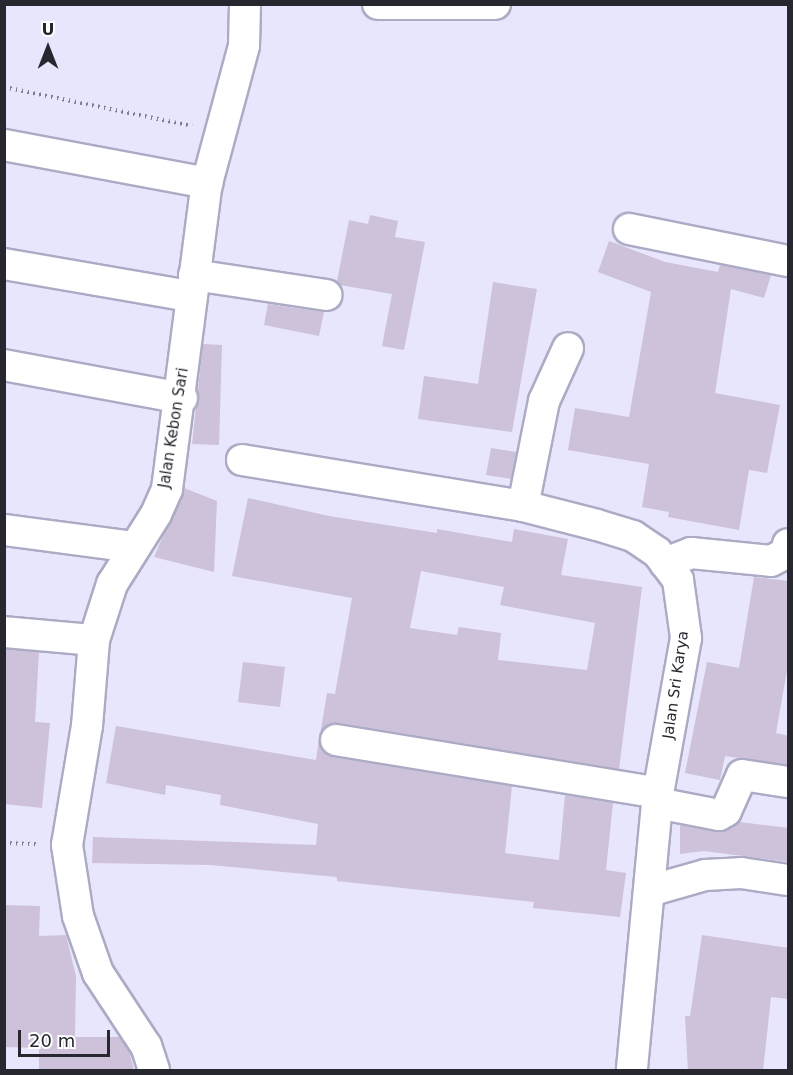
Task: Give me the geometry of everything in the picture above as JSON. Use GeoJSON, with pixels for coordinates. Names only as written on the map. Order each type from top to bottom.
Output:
{"type":"FeatureCollection","features":[{"type":"Feature","properties":{"kind":"street","name":"Jalan Kebon Sari"},"geometry":{"type":"LineString","coordinates":[[154,1071],[146,1046],[98,973],[78,916],[67,845],[87,726],[94,640],[112,584],[133,547],[156,514],[167,489],[182,398],[192,286],[207,183],[244,46],[245,4]]}},
{"type":"Feature","properties":{"kind":"street"},"geometry":{"type":"LineString","coordinates":[[384,5],[495,4]]}},
{"type":"Feature","properties":{"kind":"street"},"geometry":{"type":"LineString","coordinates":[[4,145],[207,183]]}},
{"type":"Feature","properties":{"kind":"street"},"geometry":{"type":"LineString","coordinates":[[630,229],[789,261]]}},
{"type":"Feature","properties":{"kind":"street"},"geometry":{"type":"LineString","coordinates":[[4,264],[192,286],[327,295]]}},
{"type":"Feature","properties":{"kind":"street"},"geometry":{"type":"LineString","coordinates":[[523,506],[544,401],[568,348]]}},
{"type":"Feature","properties":{"kind":"street"},"geometry":{"type":"LineString","coordinates":[[4,365],[182,398]]}},
{"type":"Feature","properties":{"kind":"street","name":"Jalan Sri Karya"},"geometry":{"type":"LineString","coordinates":[[242,460],[523,506],[633,536],[657,552],[678,580],[686,638],[658,798],[632,1071]]}},
{"type":"Feature","properties":{"kind":"street"},"geometry":{"type":"LineString","coordinates":[[4,530],[133,547]]}},
{"type":"Feature","properties":{"kind":"street"},"geometry":{"type":"LineString","coordinates":[[666,563],[691,553],[771,561],[786,553],[789,544]]}},
{"type":"Feature","properties":{"kind":"street"},"geometry":{"type":"LineString","coordinates":[[4,632],[94,640]]}},
{"type":"Feature","properties":{"kind":"street"},"geometry":{"type":"LineString","coordinates":[[336,740],[658,798],[719,815],[726,811],[742,775],[789,782]]}},
{"type":"Feature","properties":{"kind":"street"},"geometry":{"type":"LineString","coordinates":[[649,891],[705,875],[741,873],[789,880]]}},
{"type":"Feature","properties":{"kind":"path"},"geometry":{"type":"LineString","coordinates":[[4,87],[221,132]]}},
{"type":"Feature","properties":{"kind":"building"},"geometry":{"type":"Polygon","coordinates":[[[370,215],[398,221],[395,237],[425,242],[404,350],[382,346],[392,294],[340,285],[337,281],[349,220],[368,224],[370,215]]]}},
{"type":"Feature","properties":{"kind":"building"},"geometry":{"type":"Polygon","coordinates":[[[609,241],[665,262],[718,272],[720,265],[771,275],[764,298],[731,289],[715,393],[780,405],[767,473],[749,470],[739,530],[668,517],[669,512],[642,507],[649,464],[568,450],[575,408],[629,417],[651,292],[598,272],[609,241]]]}},
{"type":"Feature","properties":{"kind":"building"},"geometry":{"type":"Polygon","coordinates":[[[493,282],[537,289],[512,432],[418,419],[424,376],[478,384],[493,282]]]}},
{"type":"Feature","properties":{"kind":"building"},"geometry":{"type":"Polygon","coordinates":[[[268,304],[324,312],[319,336],[264,325],[268,304]]]}},
{"type":"Feature","properties":{"kind":"building"},"geometry":{"type":"Polygon","coordinates":[[[203,344],[222,345],[219,445],[192,444],[203,344]]]}},
{"type":"Feature","properties":{"kind":"building"},"geometry":{"type":"Polygon","coordinates":[[[491,448],[516,452],[511,479],[486,475],[491,448]]]}},
{"type":"Feature","properties":{"kind":"building"},"geometry":{"type":"Polygon","coordinates":[[[184,488],[217,501],[214,572],[154,557],[184,488]]]}},
{"type":"Feature","properties":{"kind":"building"},"geometry":{"type":"Polygon","coordinates":[[[248,498],[329,516],[437,533],[437,529],[512,542],[514,529],[568,539],[561,575],[642,587],[619,769],[339,723],[329,724],[320,735],[327,693],[335,694],[352,598],[232,576],[248,498]],[[421,571],[410,628],[457,635],[459,627],[501,633],[498,660],[587,670],[595,623],[500,605],[504,587],[421,571]]]}},
{"type":"Feature","properties":{"kind":"building"},"geometry":{"type":"Polygon","coordinates":[[[754,577],[789,581],[789,659],[776,733],[789,736],[789,765],[725,756],[720,780],[685,773],[707,662],[739,668],[754,577]]]}},
{"type":"Feature","properties":{"kind":"building"},"geometry":{"type":"Polygon","coordinates":[[[5,649],[39,652],[35,722],[50,723],[42,808],[4,804],[5,649]]]}},
{"type":"Feature","properties":{"kind":"building"},"geometry":{"type":"Polygon","coordinates":[[[243,662],[285,667],[280,707],[238,702],[243,662]]]}},
{"type":"Feature","properties":{"kind":"building"},"geometry":{"type":"Polygon","coordinates":[[[116,726],[316,760],[319,739],[325,753],[333,757],[512,786],[505,853],[559,860],[565,795],[613,803],[606,870],[626,873],[620,917],[533,908],[534,902],[337,881],[337,877],[210,865],[92,863],[93,837],[316,845],[318,824],[220,805],[221,795],[166,785],[165,795],[106,783],[116,726]]]}},
{"type":"Feature","properties":{"kind":"building"},"geometry":{"type":"Polygon","coordinates":[[[739,822],[789,828],[789,862],[704,851],[680,854],[680,825],[717,832],[739,822]]]}},
{"type":"Feature","properties":{"kind":"building"},"geometry":{"type":"Polygon","coordinates":[[[4,905],[40,906],[39,936],[66,935],[76,976],[75,1037],[120,1037],[130,1054],[134,1071],[39,1071],[39,1048],[4,1047],[4,905]]]}},
{"type":"Feature","properties":{"kind":"building"},"geometry":{"type":"Polygon","coordinates":[[[702,935],[789,948],[789,999],[771,997],[763,1071],[688,1071],[685,1016],[690,1016],[702,935]]]}}]}
